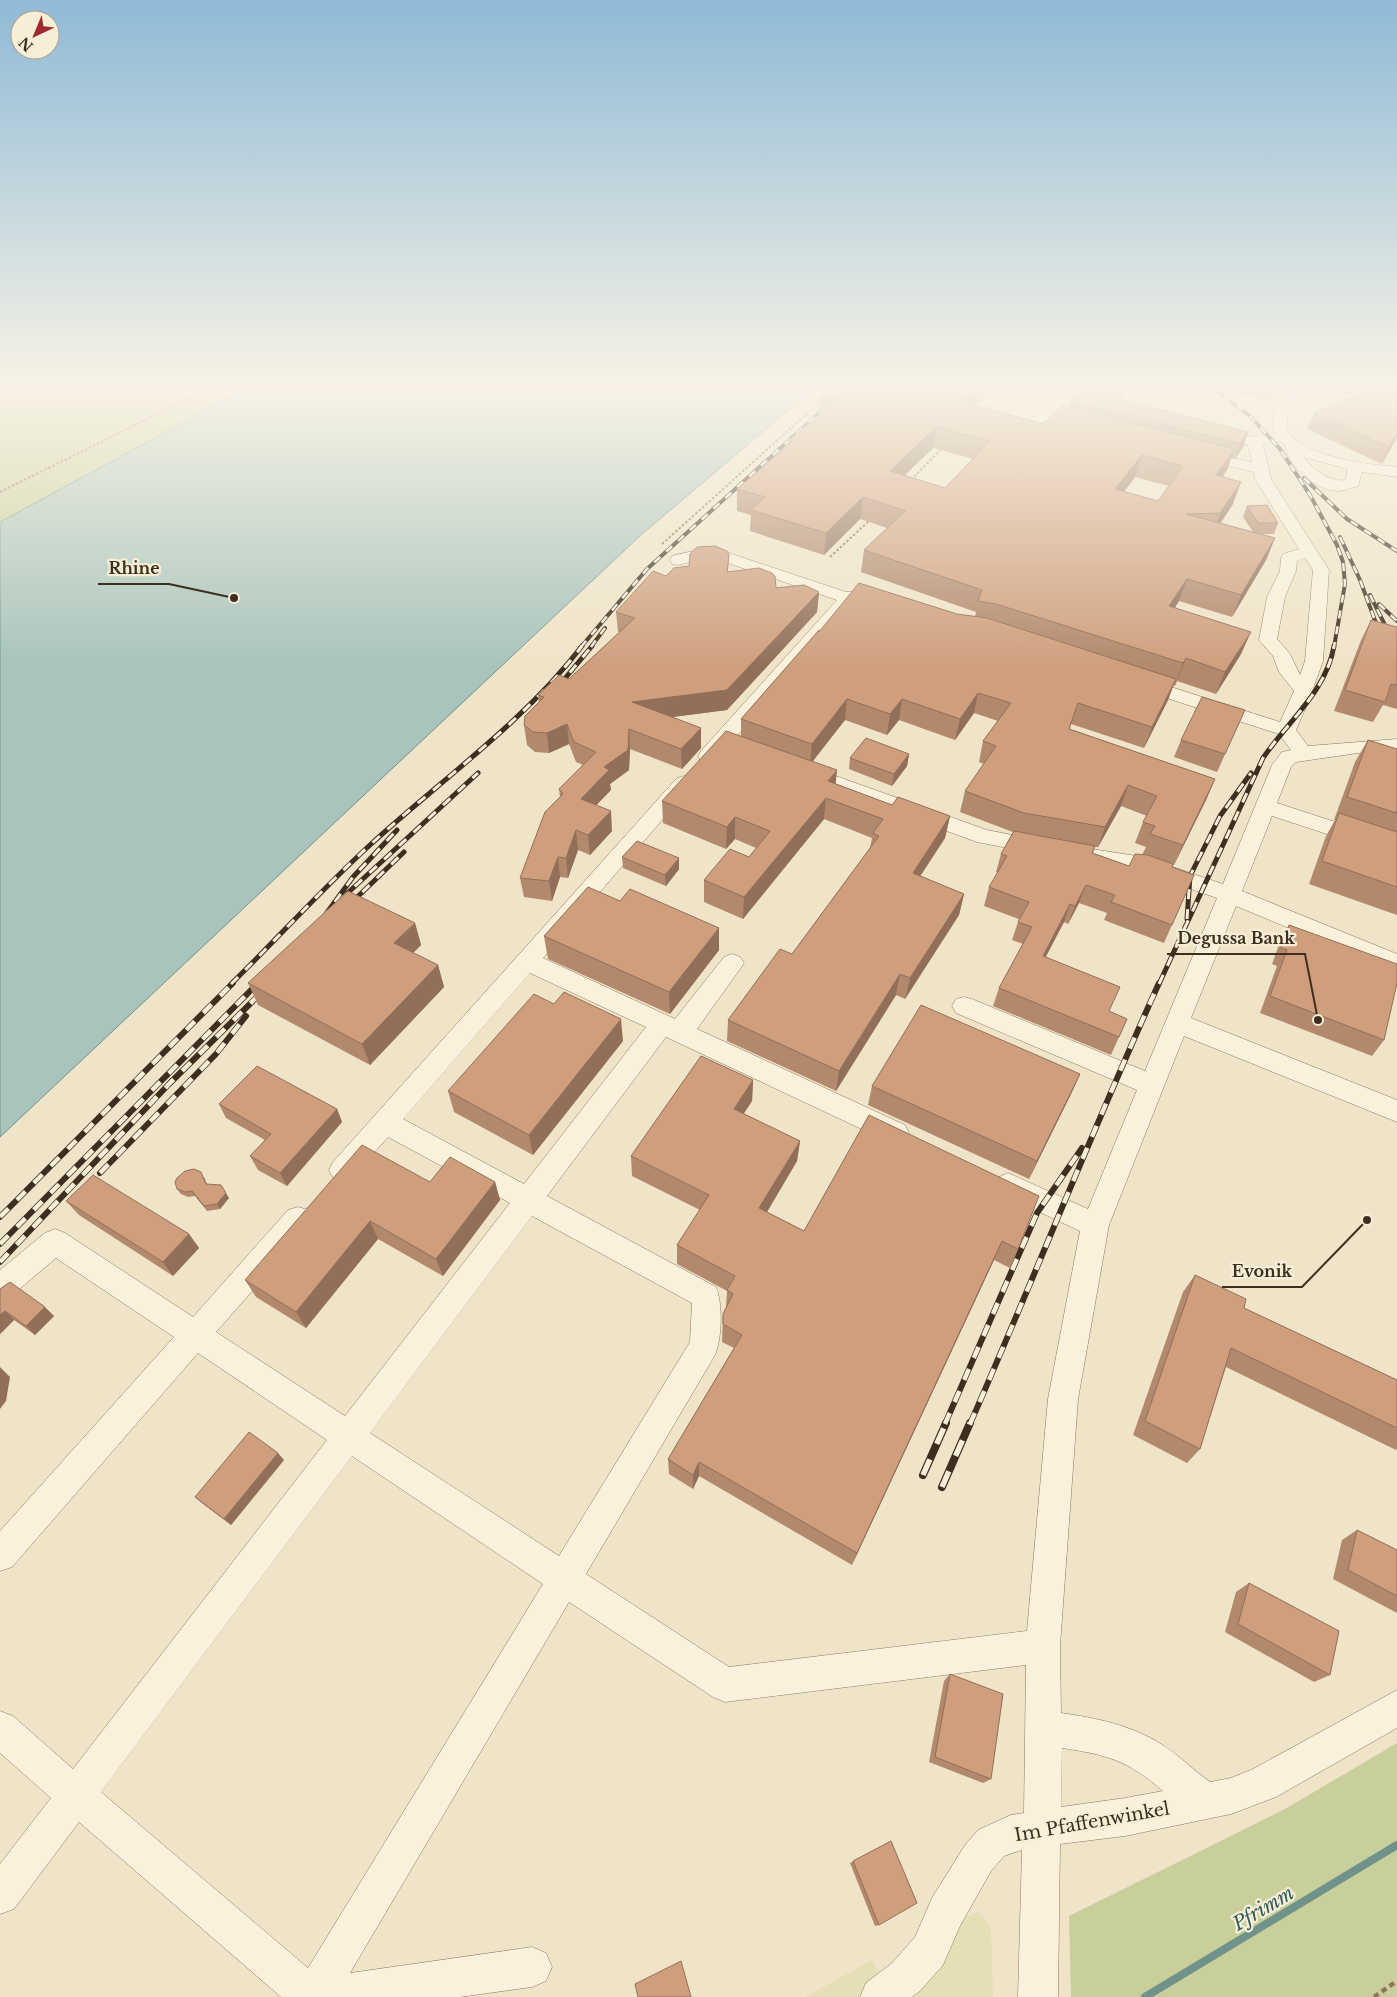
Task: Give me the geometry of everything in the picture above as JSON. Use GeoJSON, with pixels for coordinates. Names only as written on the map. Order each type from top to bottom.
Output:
{"type":"FeatureCollection","features":[{"type":"Feature","properties":{"kind":"street"},"geometry":{"type":"LineString","coordinates":[[1264,480],[1321,570],[1314,661],[1286,730]]}},
{"type":"Feature","properties":{"kind":"street"},"geometry":{"type":"LineString","coordinates":[[1323,480],[1338,486],[1353,483],[1353,480]]}},
{"type":"Feature","properties":{"kind":"street"},"geometry":{"type":"LineString","coordinates":[[1300,698],[1281,654],[1268,640],[1276,598],[1288,571],[1289,558],[1309,551]]}},
{"type":"Feature","properties":{"kind":"street"},"geometry":{"type":"LineString","coordinates":[[0,1555],[527,961],[730,745],[859,599],[711,552],[678,560]]}},
{"type":"Feature","properties":{"kind":"street"},"geometry":{"type":"LineString","coordinates":[[1125,678],[1286,730],[1303,753]]}},
{"type":"Feature","properties":{"kind":"street"},"geometry":{"type":"LineString","coordinates":[[1038,1997],[1044,1718],[1043,1646],[1063,1399],[1095,1225],[1282,765],[1289,757],[1303,753],[1397,745]]}},
{"type":"Feature","properties":{"kind":"street"},"geometry":{"type":"LineString","coordinates":[[786,766],[984,837],[1142,865],[1229,894],[1397,964]]}},
{"type":"Feature","properties":{"kind":"street"},"geometry":{"type":"LineString","coordinates":[[1265,806],[1397,850]]}},
{"type":"Feature","properties":{"kind":"street"},"geometry":{"type":"LineString","coordinates":[[527,961],[919,1143]]}},
{"type":"Feature","properties":{"kind":"street"},"geometry":{"type":"LineString","coordinates":[[0,1896],[529,1200],[669,1027],[687,1024],[732,963]]}},
{"type":"Feature","properties":{"kind":"street"},"geometry":{"type":"LineString","coordinates":[[964,1006],[1152,1085]]}},
{"type":"Feature","properties":{"kind":"street"},"geometry":{"type":"LineString","coordinates":[[1177,1023],[1397,1111]]}},
{"type":"Feature","properties":{"kind":"street"},"geometry":{"type":"LineString","coordinates":[[0,1729],[312,1997],[705,1345],[706,1296],[384,1122]]}},
{"type":"Feature","properties":{"kind":"street"},"geometry":{"type":"LineString","coordinates":[[990,1176],[1095,1225]]}},
{"type":"Feature","properties":{"kind":"street"},"geometry":{"type":"LineString","coordinates":[[0,1288],[54,1242],[725,1684],[1043,1646]]}},
{"type":"Feature","properties":{"kind":"street","name":"Im Pfaffenwinkel"},"geometry":{"type":"LineString","coordinates":[[880,1997],[906,1977],[929,1951],[946,1912],[978,1858],[991,1843],[1011,1834],[1041,1828],[1125,1818],[1231,1796],[1263,1784],[1397,1708]]}},
{"type":"Feature","properties":{"kind":"street","name":"Im Pfaffenwinkel"},"geometry":{"type":"LineString","coordinates":[[1044,1718],[1121,1743],[1141,1752],[1158,1763],[1190,1791],[1206,1800]]}},
{"type":"Feature","properties":{"kind":"street"},"geometry":{"type":"LineString","coordinates":[[321,1997],[532,1967]]}},
{"type":"Feature","properties":{"kind":"path"},"geometry":{"type":"LineString","coordinates":[[0,492],[24,480]]}},
{"type":"Feature","properties":{"kind":"path"},"geometry":{"type":"LineString","coordinates":[[662,544],[733,480]]}},
{"type":"Feature","properties":{"kind":"path"},"geometry":{"type":"LineString","coordinates":[[830,557],[871,519]]}},
{"type":"Feature","properties":{"kind":"path"},"geometry":{"type":"LineString","coordinates":[[1374,1997],[1397,1981]]}},
{"type":"Feature","properties":{"kind":"shaded area"},"geometry":{"type":"Polygon","coordinates":[[[977,1912],[984,1918],[991,1931],[993,1997],[903,1997],[954,1939],[965,1918],[977,1912]]]}},
{"type":"Feature","properties":{"kind":"shaded area"},"geometry":{"type":"Polygon","coordinates":[[[872,1960],[894,1997],[806,1997],[872,1960]]]}},
{"type":"Feature","properties":{"kind":"green space"},"geometry":{"type":"Polygon","coordinates":[[[0,480],[77,480],[0,522],[0,480]]]}},
{"type":"Feature","properties":{"kind":"green space"},"geometry":{"type":"Polygon","coordinates":[[[1397,1743],[1397,1997],[1071,1997],[1069,1916],[1285,1809],[1397,1743]]]}},
{"type":"Feature","properties":{"kind":"water"},"geometry":{"type":"Polygon","coordinates":[[[77,480],[706,480],[642,534],[0,1137],[0,522],[77,480]]]}},
{"type":"Feature","properties":{"kind":"building"},"geometry":{"type":"Polygon","coordinates":[[[747,480],[920,480],[945,488],[952,480],[1122,480],[1115,489],[1158,501],[1173,480],[1235,480],[1241,482],[1220,513],[1186,514],[1275,538],[1241,595],[1187,579],[1169,606],[1251,632],[1225,672],[1186,658],[1183,663],[996,604],[978,601],[982,590],[864,550],[905,511],[863,497],[826,533],[751,510],[765,497],[737,489],[747,480]]]}},
{"type":"Feature","properties":{"kind":"building"},"geometry":{"type":"Polygon","coordinates":[[[1267,505],[1278,523],[1258,523],[1247,506],[1267,505]]]}},
{"type":"Feature","properties":{"kind":"building"},"geometry":{"type":"Polygon","coordinates":[[[715,546],[727,551],[729,555],[727,572],[759,568],[775,576],[776,588],[804,585],[819,592],[727,690],[632,702],[701,728],[681,749],[629,729],[628,750],[604,767],[609,770],[581,799],[611,811],[588,835],[576,830],[566,858],[558,857],[549,881],[520,878],[545,812],[563,794],[559,789],[596,752],[574,742],[567,724],[547,733],[533,732],[524,725],[525,716],[544,697],[538,695],[559,675],[569,679],[635,618],[616,612],[653,571],[666,576],[674,568],[689,566],[690,554],[697,547],[715,546]]]}},
{"type":"Feature","properties":{"kind":"building"},"geometry":{"type":"Polygon","coordinates":[[[859,583],[957,614],[987,618],[1176,679],[1152,727],[1078,703],[1069,729],[1215,779],[1183,845],[1150,834],[1155,826],[1143,822],[1157,796],[1128,785],[1105,827],[1024,813],[965,791],[996,746],[983,741],[1011,703],[978,693],[960,719],[902,699],[890,714],[847,699],[812,744],[741,719],[819,630],[819,632],[859,583]]]}},
{"type":"Feature","properties":{"kind":"building"},"geometry":{"type":"Polygon","coordinates":[[[1371,620],[1397,627],[1397,685],[1391,684],[1385,702],[1345,690],[1371,620]]]}},
{"type":"Feature","properties":{"kind":"building"},"geometry":{"type":"Polygon","coordinates":[[[1202,697],[1245,710],[1225,754],[1181,740],[1202,697]]]}},
{"type":"Feature","properties":{"kind":"building"},"geometry":{"type":"Polygon","coordinates":[[[726,731],[837,770],[828,781],[892,805],[898,797],[950,816],[913,873],[964,894],[910,978],[900,974],[839,1071],[728,1020],[780,949],[792,954],[879,836],[873,833],[883,819],[826,798],[744,897],[704,880],[730,849],[749,857],[770,831],[735,817],[727,827],[662,801],[726,731]]]}},
{"type":"Feature","properties":{"kind":"building"},"geometry":{"type":"Polygon","coordinates":[[[866,738],[909,754],[894,774],[850,758],[866,738]]]}},
{"type":"Feature","properties":{"kind":"building"},"geometry":{"type":"Polygon","coordinates":[[[1368,740],[1397,749],[1397,813],[1347,797],[1368,740]]]}},
{"type":"Feature","properties":{"kind":"building"},"geometry":{"type":"Polygon","coordinates":[[[1339,813],[1397,832],[1397,887],[1322,861],[1339,813]]]}},
{"type":"Feature","properties":{"kind":"building"},"geometry":{"type":"Polygon","coordinates":[[[1014,831],[1095,846],[1092,853],[1129,866],[1135,854],[1148,855],[1173,864],[1172,867],[1194,875],[1172,925],[1111,902],[1115,895],[1086,885],[1075,906],[1070,904],[1043,956],[1120,987],[1109,1011],[1127,1019],[1119,1037],[999,988],[1032,927],[1018,922],[1029,902],[989,887],[1007,856],[1001,854],[1014,831]]]}},
{"type":"Feature","properties":{"kind":"building"},"geometry":{"type":"Polygon","coordinates":[[[637,841],[679,858],[665,875],[622,857],[637,841]]]}},
{"type":"Feature","properties":{"kind":"building"},"geometry":{"type":"Polygon","coordinates":[[[588,887],[620,901],[630,889],[719,928],[669,992],[544,936],[588,887]]]}},
{"type":"Feature","properties":{"kind":"building"},"geometry":{"type":"Polygon","coordinates":[[[348,891],[415,923],[394,943],[438,965],[362,1044],[248,983],[348,891]]]}},
{"type":"Feature","properties":{"kind":"building"},"geometry":{"type":"Polygon","coordinates":[[[1289,925],[1397,964],[1397,983],[1384,1040],[1270,996],[1287,950],[1281,948],[1289,925]]]}},
{"type":"Feature","properties":{"kind":"building"},"geometry":{"type":"Polygon","coordinates":[[[564,992],[621,1019],[529,1135],[448,1091],[534,994],[554,1004],[564,992]]]}},
{"type":"Feature","properties":{"kind":"building"},"geometry":{"type":"Polygon","coordinates":[[[921,1005],[1080,1074],[1037,1161],[872,1086],[921,1005]]]}},
{"type":"Feature","properties":{"kind":"building"},"geometry":{"type":"Polygon","coordinates":[[[701,1056],[753,1080],[734,1109],[800,1141],[759,1208],[804,1231],[869,1115],[1039,1196],[1018,1249],[1002,1241],[857,1553],[699,1462],[693,1475],[668,1459],[742,1335],[723,1324],[723,1314],[733,1294],[727,1290],[735,1276],[677,1245],[709,1195],[631,1156],[701,1056]]]}},
{"type":"Feature","properties":{"kind":"building"},"geometry":{"type":"Polygon","coordinates":[[[257,1066],[337,1109],[280,1173],[250,1156],[271,1134],[219,1104],[257,1066]]]}},
{"type":"Feature","properties":{"kind":"building"},"geometry":{"type":"Polygon","coordinates":[[[362,1145],[430,1182],[450,1157],[495,1182],[436,1259],[370,1221],[296,1312],[245,1280],[362,1145]]]}},
{"type":"Feature","properties":{"kind":"building"},"geometry":{"type":"Polygon","coordinates":[[[194,1169],[201,1172],[206,1184],[221,1185],[226,1193],[217,1204],[204,1206],[192,1191],[185,1192],[177,1189],[175,1182],[177,1178],[185,1171],[194,1169]]]}},
{"type":"Feature","properties":{"kind":"building"},"geometry":{"type":"Polygon","coordinates":[[[93,1175],[189,1234],[163,1262],[66,1201],[93,1175]]]}},
{"type":"Feature","properties":{"kind":"building"},"geometry":{"type":"Polygon","coordinates":[[[1195,1275],[1246,1299],[1244,1308],[1397,1380],[1397,1428],[1231,1348],[1200,1449],[1145,1421],[1195,1275]]]}},
{"type":"Feature","properties":{"kind":"building"},"geometry":{"type":"Polygon","coordinates":[[[10,1282],[45,1307],[26,1326],[5,1311],[0,1315],[0,1289],[10,1282]]]}},
{"type":"Feature","properties":{"kind":"building"},"geometry":{"type":"Polygon","coordinates":[[[249,1432],[278,1453],[224,1519],[195,1497],[249,1432]]]}},
{"type":"Feature","properties":{"kind":"building"},"geometry":{"type":"Polygon","coordinates":[[[1357,1530],[1397,1550],[1397,1596],[1348,1570],[1357,1530]]]}},
{"type":"Feature","properties":{"kind":"building"},"geometry":{"type":"Polygon","coordinates":[[[1249,1583],[1339,1631],[1330,1675],[1238,1624],[1249,1583]]]}},
{"type":"Feature","properties":{"kind":"building"},"geometry":{"type":"Polygon","coordinates":[[[950,1674],[1003,1694],[991,1779],[935,1757],[950,1674]]]}},
{"type":"Feature","properties":{"kind":"building"},"geometry":{"type":"Polygon","coordinates":[[[891,1841],[917,1903],[879,1925],[853,1861],[891,1841]]]}},
{"type":"Feature","properties":{"kind":"building"},"geometry":{"type":"Polygon","coordinates":[[[681,1961],[691,1997],[638,1997],[635,1984],[681,1961]]]}},
{"type":"Feature","properties":{"kind":"waterway","name":"Pfrimm"},"geometry":{"type":"LineString","coordinates":[[1145,1997],[1397,1845]]}},
{"type":"Feature","properties":{"kind":"railway"},"geometry":{"type":"LineString","coordinates":[[581,647],[647,569],[745,480]]}},
{"type":"Feature","properties":{"kind":"railway"},"geometry":{"type":"LineString","coordinates":[[1300,480],[1337,545],[1343,562],[1345,584],[1334,647]]}},
{"type":"Feature","properties":{"kind":"railway"},"geometry":{"type":"LineString","coordinates":[[1306,480],[1347,519],[1397,551]]}},
{"type":"Feature","properties":{"kind":"railway"},"geometry":{"type":"LineString","coordinates":[[1340,537],[1360,580],[1380,634]]}},
{"type":"Feature","properties":{"kind":"railway"},"geometry":{"type":"LineString","coordinates":[[1370,595],[1391,637]]}},
{"type":"Feature","properties":{"kind":"railway"},"geometry":{"type":"LineString","coordinates":[[1379,604],[1397,621]]}},
{"type":"Feature","properties":{"kind":"railway"},"geometry":{"type":"LineString","coordinates":[[591,647],[605,628]]}},
{"type":"Feature","properties":{"kind":"railway"},"geometry":{"type":"LineString","coordinates":[[231,984],[370,845],[481,750],[534,700],[582,646]]}},
{"type":"Feature","properties":{"kind":"railway"},"geometry":{"type":"LineString","coordinates":[[557,688],[592,646]]}},
{"type":"Feature","properties":{"kind":"railway"},"geometry":{"type":"LineString","coordinates":[[1159,984],[1263,758],[1315,692],[1330,663],[1334,646]]}},
{"type":"Feature","properties":{"kind":"railway"},"geometry":{"type":"LineString","coordinates":[[340,900],[478,773]]}},
{"type":"Feature","properties":{"kind":"railway"},"geometry":{"type":"LineString","coordinates":[[1187,919],[1190,876],[1220,816],[1251,773]]}},
{"type":"Feature","properties":{"kind":"railway"},"geometry":{"type":"LineString","coordinates":[[323,918],[353,877],[397,830]]}},
{"type":"Feature","properties":{"kind":"railway"},"geometry":{"type":"LineString","coordinates":[[348,906],[404,852]]}},
{"type":"Feature","properties":{"kind":"railway"},"geometry":{"type":"LineString","coordinates":[[258,983],[261,980]]}},
{"type":"Feature","properties":{"kind":"railway"},"geometry":{"type":"LineString","coordinates":[[0,1217],[233,983]]}},
{"type":"Feature","properties":{"kind":"railway"},"geometry":{"type":"LineString","coordinates":[[0,1244],[258,983]]}},
{"type":"Feature","properties":{"kind":"railway"},"geometry":{"type":"LineString","coordinates":[[970,1424],[1159,983]]}},
{"type":"Feature","properties":{"kind":"railway"},"geometry":{"type":"LineString","coordinates":[[0,1262],[169,1084],[265,989]]}},
{"type":"Feature","properties":{"kind":"railway"},"geometry":{"type":"LineString","coordinates":[[100,1173],[216,1054],[246,1016]]}},
{"type":"Feature","properties":{"kind":"railway"},"geometry":{"type":"LineString","coordinates":[[945,1424],[1037,1213],[1082,1148]]}},
{"type":"Feature","properties":{"kind":"railway"},"geometry":{"type":"LineString","coordinates":[[923,1475],[946,1423]]}},
{"type":"Feature","properties":{"kind":"railway"},"geometry":{"type":"LineString","coordinates":[[942,1487],[970,1423]]}},
{"type":"Feature","properties":{"kind":"place","name":"Rhine"},"geometry":{"type":"Point","coordinates":[234,598]}},
{"type":"Feature","properties":{"kind":"place","name":"Degussa Bank"},"geometry":{"type":"Point","coordinates":[1318,1020]}},
{"type":"Feature","properties":{"kind":"place","name":"Evonik"},"geometry":{"type":"Point","coordinates":[1367,1220]}}]}
